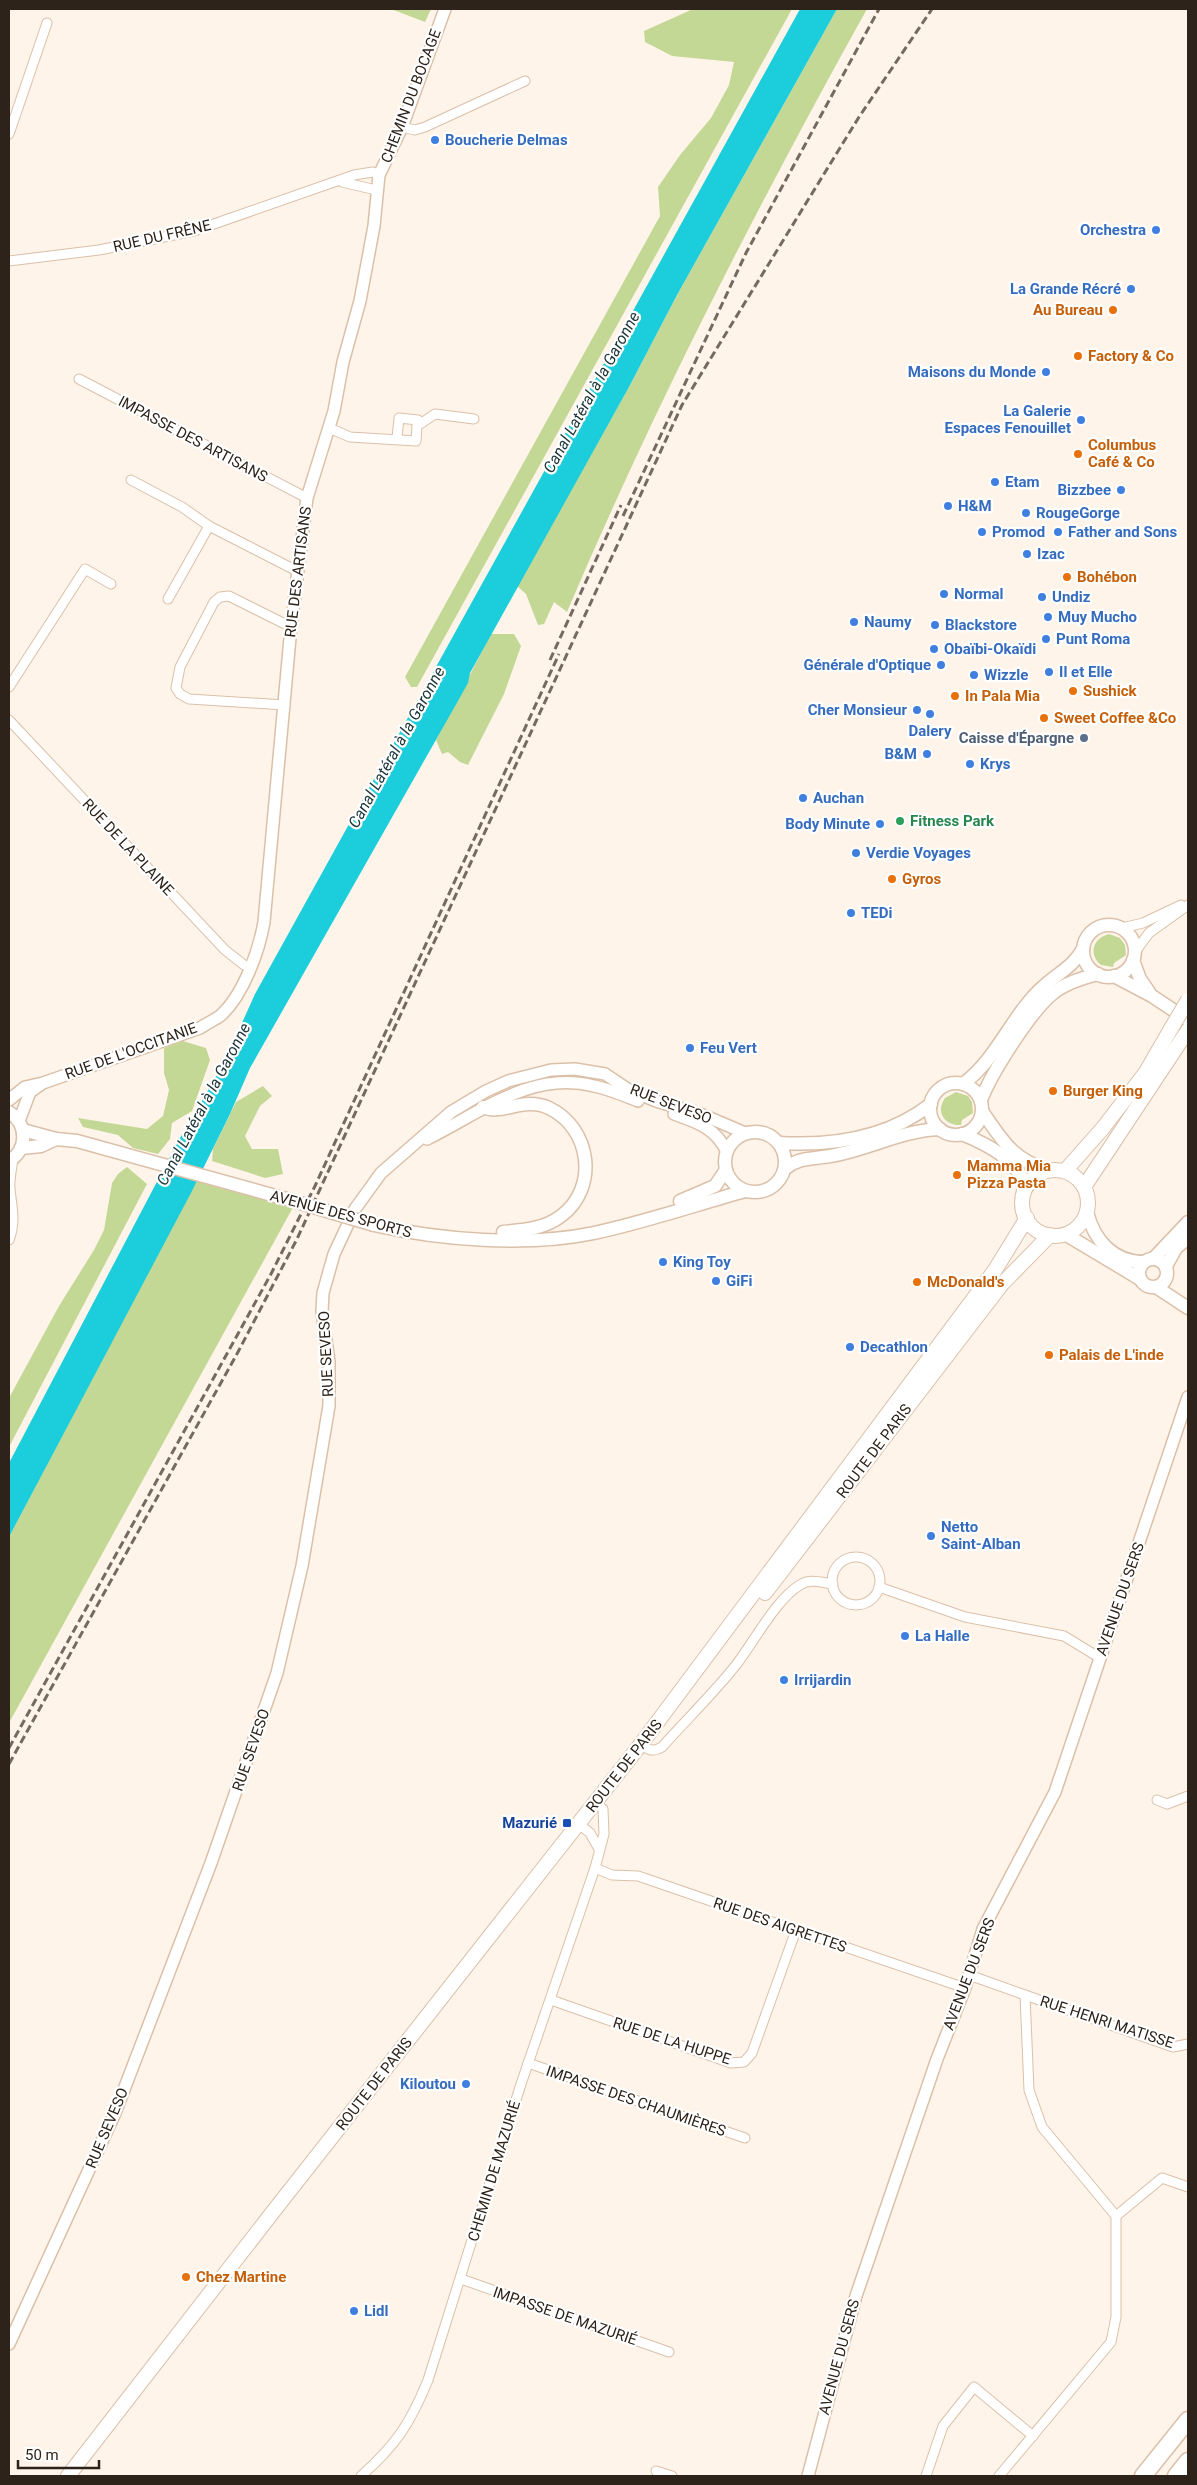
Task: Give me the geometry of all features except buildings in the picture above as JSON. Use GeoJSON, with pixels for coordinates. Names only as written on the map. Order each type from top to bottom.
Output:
{"type":"FeatureCollection","features":[{"type":"Feature","properties":{"kind":"highway"},"geometry":{"type":"LineString","coordinates":[[1143,2476],[1188,2420]]}},
{"type":"Feature","properties":{"kind":"highway"},"geometry":{"type":"LineString","coordinates":[[1176,2476],[1188,2461]]}},
{"type":"Feature","properties":{"kind":"main road"},"geometry":{"type":"LineString","coordinates":[[963,1084],[988,1058],[1035,994],[1075,962],[1083,950],[1089,933],[1099,926],[1110,924],[1122,928],[1133,940],[1134,956],[1140,979],[1152,996]]}},
{"type":"Feature","properties":{"kind":"main road"},"geometry":{"type":"LineString","coordinates":[[1083,950],[1088,966],[1098,974]]}},
{"type":"Feature","properties":{"kind":"main road"},"geometry":{"type":"LineString","coordinates":[[1114,976],[1125,972],[1134,956]]}},
{"type":"Feature","properties":{"kind":"main road"},"geometry":{"type":"LineString","coordinates":[[962,1134],[976,1126],[989,1081],[1043,1002],[1062,987],[1098,974],[1114,976],[1152,996],[1188,1020]]}},
{"type":"Feature","properties":{"kind":"main road"},"geometry":{"type":"LineString","coordinates":[[1064,1171],[1103,1128],[1141,1078],[1188,1000]]}},
{"type":"Feature","properties":{"kind":"main road"},"geometry":{"type":"LineString","coordinates":[[1084,1187],[1187,1032]]}},
{"type":"Feature","properties":{"kind":"main road"},"geometry":{"type":"LineString","coordinates":[[1027,1187],[1022,1177],[1009,1161],[998,1152],[962,1134],[948,1134],[940,1129],[933,1120],[931,1104],[936,1093],[945,1085],[963,1084],[972,1088],[981,1106],[1020,1158],[1032,1166],[1064,1171],[1077,1178],[1084,1187],[1088,1197],[1087,1212],[1095,1234],[1108,1249],[1122,1258],[1161,1261],[1166,1266]]}},
{"type":"Feature","properties":{"kind":"main road"},"geometry":{"type":"LineString","coordinates":[[452,1238],[535,1228],[549,1223],[570,1209],[578,1199],[584,1184],[585,1156],[580,1139],[571,1125],[561,1115],[549,1108],[534,1104],[519,1104],[491,1111],[483,1107]]}},
{"type":"Feature","properties":{"kind":"main road"},"geometry":{"type":"LineString","coordinates":[[779,1143],[828,1144],[848,1140],[906,1119],[931,1104]]}},
{"type":"Feature","properties":{"kind":"main road"},"geometry":{"type":"LineString","coordinates":[[9,1112],[21,1125],[56,1139]]}},
{"type":"Feature","properties":{"kind":"main road"},"geometry":{"type":"LineString","coordinates":[[14,1156],[21,1125]]}},
{"type":"Feature","properties":{"kind":"main road"},"geometry":{"type":"LineString","coordinates":[[786,1168],[801,1159],[845,1154],[919,1132],[940,1129]]}},
{"type":"Feature","properties":{"kind":"main road"},"geometry":{"type":"LineString","coordinates":[[745,1133],[763,1133],[779,1143],[785,1154],[786,1168],[782,1178],[769,1190],[753,1193],[735,1185],[726,1170],[726,1152],[737,1138],[745,1133]]}},
{"type":"Feature","properties":{"kind":"main road"},"geometry":{"type":"LineString","coordinates":[[14,1156],[56,1139]]}},
{"type":"Feature","properties":{"kind":"main road","name":"AVENUE DES SPORTS"},"geometry":{"type":"LineString","coordinates":[[56,1139],[77,1141],[145,1159],[374,1225],[452,1238],[549,1238],[592,1234],[745,1191]]}},
{"type":"Feature","properties":{"kind":"main road","name":"AVENUE DES SPORTS"},"geometry":{"type":"LineString","coordinates":[[549,1238],[643,1213],[696,1196],[715,1186],[726,1170]]}},
{"type":"Feature","properties":{"kind":"main road"},"geometry":{"type":"LineString","coordinates":[[1050,1170],[1036,1176],[1027,1187],[1023,1201],[1027,1218],[1033,1227],[1050,1235],[1065,1234],[1080,1225],[1087,1212]]}},
{"type":"Feature","properties":{"kind":"main road","name":"ROUTE DE PARIS"},"geometry":{"type":"LineString","coordinates":[[68,2476],[282,2200],[681,1693],[995,1270],[1027,1218]]}},
{"type":"Feature","properties":{"kind":"main road"},"geometry":{"type":"LineString","coordinates":[[1140,1279],[1140,1266],[1149,1260],[1188,1222]]}},
{"type":"Feature","properties":{"kind":"main road"},"geometry":{"type":"LineString","coordinates":[[1065,1234],[1140,1279],[1147,1286],[1161,1283]]}},
{"type":"Feature","properties":{"kind":"main road","name":"ROUTE DE PARIS"},"geometry":{"type":"LineString","coordinates":[[681,1693],[747,1616],[1002,1284],[1050,1235]]}},
{"type":"Feature","properties":{"kind":"main road"},"geometry":{"type":"LineString","coordinates":[[1161,1283],[1166,1266],[1176,1248],[1188,1238]]}},
{"type":"Feature","properties":{"kind":"main road"},"geometry":{"type":"LineString","coordinates":[[1161,1283],[1175,1299],[1188,1308]]}},
{"type":"Feature","properties":{"kind":"street","name":"CHEMIN DU BOCAGE"},"geometry":{"type":"LineString","coordinates":[[378,183],[402,127],[445,9]]}},
{"type":"Feature","properties":{"kind":"street"},"geometry":{"type":"LineString","coordinates":[[9,134],[47,23]]}},
{"type":"Feature","properties":{"kind":"street"},"geometry":{"type":"LineString","coordinates":[[402,127],[415,130],[425,127],[525,81]]}},
{"type":"Feature","properties":{"kind":"street","name":"RUE DU FRÊNE"},"geometry":{"type":"LineString","coordinates":[[9,261],[99,250],[194,231],[366,173],[378,183]]}},
{"type":"Feature","properties":{"kind":"street","name":"RUE DU FRÊNE"},"geometry":{"type":"LineString","coordinates":[[339,182],[378,183]]}},
{"type":"Feature","properties":{"kind":"street","name":"RUE DES ARTISANS"},"geometry":{"type":"LineString","coordinates":[[251,967],[264,922],[291,627],[307,498],[329,428],[360,301],[374,226],[378,183]]}},
{"type":"Feature","properties":{"kind":"street","name":"IMPASSE DES ARTISANS"},"geometry":{"type":"LineString","coordinates":[[80,379],[307,498]]}},
{"type":"Feature","properties":{"kind":"street"},"geometry":{"type":"LineString","coordinates":[[417,426],[435,414],[474,419]]}},
{"type":"Feature","properties":{"kind":"street"},"geometry":{"type":"LineString","coordinates":[[329,428],[350,437],[397,438],[416,441],[418,420],[400,418],[397,438]]}},
{"type":"Feature","properties":{"kind":"street"},"geometry":{"type":"LineString","coordinates":[[131,480],[182,507],[209,526],[297,571]]}},
{"type":"Feature","properties":{"kind":"street"},"geometry":{"type":"LineString","coordinates":[[168,599],[209,526]]}},
{"type":"Feature","properties":{"kind":"street"},"geometry":{"type":"LineString","coordinates":[[9,687],[86,569],[111,584]]}},
{"type":"Feature","properties":{"kind":"street"},"geometry":{"type":"LineString","coordinates":[[285,705],[189,699],[180,694],[176,688],[180,667],[214,602],[220,597],[229,596],[291,627]]}},
{"type":"Feature","properties":{"kind":"street","name":"RUE DE LA PLAINE"},"geometry":{"type":"LineString","coordinates":[[9,720],[226,950],[244,965],[251,967]]}},
{"type":"Feature","properties":{"kind":"street"},"geometry":{"type":"LineString","coordinates":[[1122,928],[1143,923],[1188,903]]}},
{"type":"Feature","properties":{"kind":"street"},"geometry":{"type":"LineString","coordinates":[[1134,956],[1149,933],[1188,903]]}},
{"type":"Feature","properties":{"kind":"street","name":"RUE DE L'OCCITANIE"},"geometry":{"type":"LineString","coordinates":[[9,1100],[25,1087],[43,1083],[200,1028],[220,1015],[237,994],[251,967]]}},
{"type":"Feature","properties":{"kind":"street","name":"RUE SEVESO"},"geometry":{"type":"LineString","coordinates":[[9,2344],[115,2114],[211,1863],[277,1673],[302,1566],[329,1406],[329,1362],[322,1311],[327,1272],[344,1231],[367,1190],[381,1173],[451,1112],[486,1091],[527,1075],[567,1069],[606,1074],[629,1090],[703,1115],[745,1133]]}},
{"type":"Feature","properties":{"kind":"street"},"geometry":{"type":"LineString","coordinates":[[21,1125],[30,1092],[43,1083]]}},
{"type":"Feature","properties":{"kind":"street","name":"RUE SEVESO"},"geometry":{"type":"LineString","coordinates":[[411,1146],[507,1095],[544,1085],[563,1083],[592,1085],[706,1126],[718,1135],[726,1152]]}},
{"type":"Feature","properties":{"kind":"street"},"geometry":{"type":"LineString","coordinates":[[9,1240],[13,1229],[14,1209],[9,1188],[14,1156]]}},
{"type":"Feature","properties":{"kind":"street","name":"AVENUE DU SERS"},"geometry":{"type":"LineString","coordinates":[[808,2476],[856,2296],[936,2059],[969,1975],[983,1929],[1055,1792],[1188,1397]]}},
{"type":"Feature","properties":{"kind":"street"},"geometry":{"type":"LineString","coordinates":[[858,1557],[873,1564],[878,1571],[879,1587],[871,1599],[857,1604],[842,1599],[833,1584],[835,1570],[844,1560],[858,1557]]}},
{"type":"Feature","properties":{"kind":"street"},"geometry":{"type":"LineString","coordinates":[[642,1744],[649,1751],[655,1751],[662,1747],[735,1666],[782,1601],[793,1590],[801,1584],[810,1581],[833,1584]]}},
{"type":"Feature","properties":{"kind":"street"},"geometry":{"type":"LineString","coordinates":[[879,1587],[965,1617],[1064,1636],[1100,1658]]}},
{"type":"Feature","properties":{"kind":"street"},"geometry":{"type":"LineString","coordinates":[[1157,1800],[1167,1804],[1188,1796]]}},
{"type":"Feature","properties":{"kind":"street","name":"CHEMIN DE MAZURIÉ"},"geometry":{"type":"LineString","coordinates":[[361,2476],[396,2442],[417,2408],[461,2279],[528,2063],[595,1868],[604,1834],[604,1814],[601,1807],[596,1803]]}},
{"type":"Feature","properties":{"kind":"street"},"geometry":{"type":"LineString","coordinates":[[578,1824],[590,1833],[599,1849]]}},
{"type":"Feature","properties":{"kind":"street","name":"RUE DES AIGRETTES"},"geometry":{"type":"LineString","coordinates":[[595,1868],[612,1875],[638,1876],[964,1988]]}},
{"type":"Feature","properties":{"kind":"street","name":"RUE DE LA HUPPE"},"geometry":{"type":"LineString","coordinates":[[551,2000],[731,2063],[744,2062],[752,2053],[796,1930]]}},
{"type":"Feature","properties":{"kind":"street","name":"RUE HENRI MATISSE"},"geometry":{"type":"LineString","coordinates":[[969,1975],[1173,2047],[1188,2044]]}},
{"type":"Feature","properties":{"kind":"street"},"geometry":{"type":"LineString","coordinates":[[999,2476],[1111,2342],[1116,2317],[1116,2216],[1042,2127],[1029,2090],[1025,1995]]}},
{"type":"Feature","properties":{"kind":"street","name":"IMPASSE DES CHAUMIÈRES"},"geometry":{"type":"LineString","coordinates":[[528,2063],[745,2138]]}},
{"type":"Feature","properties":{"kind":"street"},"geometry":{"type":"LineString","coordinates":[[1116,2216],[1162,2178],[1188,2188]]}},
{"type":"Feature","properties":{"kind":"street","name":"IMPASSE DE MAZURIÉ"},"geometry":{"type":"LineString","coordinates":[[461,2279],[669,2352]]}},
{"type":"Feature","properties":{"kind":"street"},"geometry":{"type":"LineString","coordinates":[[926,2476],[943,2426],[974,2387],[1033,2436]]}},
{"type":"Feature","properties":{"kind":"street"},"geometry":{"type":"LineString","coordinates":[[656,2471],[672,2476]]}},
{"type":"Feature","properties":{"kind":"green space"},"geometry":{"type":"Polygon","coordinates":[[[391,9],[431,9],[425,22],[391,9]]]}},
{"type":"Feature","properties":{"kind":"green space"},"geometry":{"type":"Polygon","coordinates":[[[693,9],[792,9],[417,687],[411,687],[405,677],[660,216],[658,187],[680,155],[711,118],[729,85],[734,62],[672,56],[645,42],[644,31],[693,9]]]}},
{"type":"Feature","properties":{"kind":"green space"},"geometry":{"type":"Polygon","coordinates":[[[837,9],[867,9],[747,231],[709,306],[636,458],[567,612],[554,602],[544,624],[538,625],[526,594],[517,586],[837,9]]]}},
{"type":"Feature","properties":{"kind":"green space"},"geometry":{"type":"Polygon","coordinates":[[[491,634],[514,634],[521,646],[504,694],[468,765],[460,762],[448,752],[442,754],[436,740],[491,634]]]}},
{"type":"Feature","properties":{"kind":"green space"},"geometry":{"type":"Polygon","coordinates":[[[1109,934],[1120,938],[1125,945],[1126,955],[1114,963],[1113,967],[1101,965],[1097,961],[1094,951],[1094,947],[1099,939],[1109,934]]]}},
{"type":"Feature","properties":{"kind":"green space"},"geometry":{"type":"Polygon","coordinates":[[[183,1041],[206,1048],[210,1060],[192,1111],[172,1123],[170,1139],[158,1154],[133,1148],[118,1135],[83,1127],[78,1118],[147,1129],[163,1116],[169,1090],[164,1073],[164,1048],[183,1041]]]}},
{"type":"Feature","properties":{"kind":"green space"},"geometry":{"type":"Polygon","coordinates":[[[263,1086],[272,1096],[260,1106],[245,1136],[252,1149],[278,1149],[283,1174],[265,1178],[212,1161],[213,1149],[236,1102],[263,1086]]]}},
{"type":"Feature","properties":{"kind":"green space"},"geometry":{"type":"Polygon","coordinates":[[[956,1092],[968,1096],[972,1102],[973,1113],[962,1120],[961,1125],[955,1125],[946,1121],[941,1113],[942,1103],[945,1098],[956,1092]]]}},
{"type":"Feature","properties":{"kind":"green space"},"geometry":{"type":"Polygon","coordinates":[[[127,1167],[147,1184],[9,1447],[9,1398],[59,1306],[94,1250],[104,1230],[112,1183],[118,1174],[127,1167]]]}},
{"type":"Feature","properties":{"kind":"green space"},"geometry":{"type":"Polygon","coordinates":[[[199,1175],[296,1202],[9,1723],[9,1537],[199,1175]]]}},
{"type":"Feature","properties":{"kind":"water","name":"Canal Latéral à la Garonne"},"geometry":{"type":"Polygon","coordinates":[[[800,9],[837,9],[677,295],[629,387],[470,673],[468,683],[250,1068],[230,1114],[192,1191],[9,1537],[9,1463],[180,1138],[224,1063],[255,994],[800,9]]]}},
{"type":"Feature","properties":{"kind":"railway"},"geometry":{"type":"LineString","coordinates":[[623,516],[746,253],[879,9]]}},
{"type":"Feature","properties":{"kind":"railway"},"geometry":{"type":"LineString","coordinates":[[9,1764],[238,1352],[297,1239],[682,405],[859,117],[932,9]]}},
{"type":"Feature","properties":{"kind":"railway"},"geometry":{"type":"LineString","coordinates":[[550,660],[621,505]]}},
{"type":"Feature","properties":{"kind":"railway"},"geometry":{"type":"LineString","coordinates":[[9,1748],[271,1274],[315,1186],[559,654]]}},
{"type":"Feature","properties":{"kind":"place","name":"Boucherie Delmas"},"geometry":{"type":"Point","coordinates":[435,140]}},
{"type":"Feature","properties":{"kind":"place","name":"Orchestra"},"geometry":{"type":"Point","coordinates":[1156,230]}},
{"type":"Feature","properties":{"kind":"place","name":"La Grande Récré"},"geometry":{"type":"Point","coordinates":[1131,289]}},
{"type":"Feature","properties":{"kind":"place","name":"Au Bureau"},"geometry":{"type":"Point","coordinates":[1113,310]}},
{"type":"Feature","properties":{"kind":"place","name":"Factory & Co"},"geometry":{"type":"Point","coordinates":[1078,356]}},
{"type":"Feature","properties":{"kind":"place","name":"Maisons du Monde"},"geometry":{"type":"Point","coordinates":[1046,372]}},
{"type":"Feature","properties":{"kind":"place","name":"La Galerie Espaces Fenouillet"},"geometry":{"type":"Point","coordinates":[1081,420]}},
{"type":"Feature","properties":{"kind":"place","name":"Columbus Café & Co"},"geometry":{"type":"Point","coordinates":[1078,454]}},
{"type":"Feature","properties":{"kind":"place","name":"Etam"},"geometry":{"type":"Point","coordinates":[995,482]}},
{"type":"Feature","properties":{"kind":"place","name":"Bizzbee"},"geometry":{"type":"Point","coordinates":[1121,490]}},
{"type":"Feature","properties":{"kind":"place","name":"H&M"},"geometry":{"type":"Point","coordinates":[948,506]}},
{"type":"Feature","properties":{"kind":"place","name":"RougeGorge"},"geometry":{"type":"Point","coordinates":[1026,513]}},
{"type":"Feature","properties":{"kind":"place","name":"Promod"},"geometry":{"type":"Point","coordinates":[982,532]}},
{"type":"Feature","properties":{"kind":"place","name":"Father and Sons"},"geometry":{"type":"Point","coordinates":[1058,532]}},
{"type":"Feature","properties":{"kind":"place","name":"Izac"},"geometry":{"type":"Point","coordinates":[1027,554]}},
{"type":"Feature","properties":{"kind":"place","name":"Bohébon"},"geometry":{"type":"Point","coordinates":[1067,577]}},
{"type":"Feature","properties":{"kind":"place","name":"Normal"},"geometry":{"type":"Point","coordinates":[944,594]}},
{"type":"Feature","properties":{"kind":"place","name":"Undiz"},"geometry":{"type":"Point","coordinates":[1042,597]}},
{"type":"Feature","properties":{"kind":"place","name":"Muy Mucho"},"geometry":{"type":"Point","coordinates":[1048,617]}},
{"type":"Feature","properties":{"kind":"place","name":"Naumy"},"geometry":{"type":"Point","coordinates":[854,622]}},
{"type":"Feature","properties":{"kind":"place","name":"Blackstore"},"geometry":{"type":"Point","coordinates":[935,625]}},
{"type":"Feature","properties":{"kind":"place","name":"Punt Roma"},"geometry":{"type":"Point","coordinates":[1046,639]}},
{"type":"Feature","properties":{"kind":"place","name":"Obaïbi-Okaïdi"},"geometry":{"type":"Point","coordinates":[934,649]}},
{"type":"Feature","properties":{"kind":"place","name":"Générale d'Optique"},"geometry":{"type":"Point","coordinates":[941,665]}},
{"type":"Feature","properties":{"kind":"place","name":"Il et Elle"},"geometry":{"type":"Point","coordinates":[1049,672]}},
{"type":"Feature","properties":{"kind":"place","name":"Wizzle"},"geometry":{"type":"Point","coordinates":[974,675]}},
{"type":"Feature","properties":{"kind":"place","name":"Sushick"},"geometry":{"type":"Point","coordinates":[1073,691]}},
{"type":"Feature","properties":{"kind":"place","name":"In Pala Mia"},"geometry":{"type":"Point","coordinates":[955,696]}},
{"type":"Feature","properties":{"kind":"place","name":"Cher Monsieur"},"geometry":{"type":"Point","coordinates":[917,710]}},
{"type":"Feature","properties":{"kind":"place","name":"Dalery"},"geometry":{"type":"Point","coordinates":[930,714]}},
{"type":"Feature","properties":{"kind":"place","name":"Sweet Coffee &Co"},"geometry":{"type":"Point","coordinates":[1044,718]}},
{"type":"Feature","properties":{"kind":"place","name":"Caisse d'Épargne"},"geometry":{"type":"Point","coordinates":[1084,738]}},
{"type":"Feature","properties":{"kind":"place","name":"B&M"},"geometry":{"type":"Point","coordinates":[927,754]}},
{"type":"Feature","properties":{"kind":"place","name":"Krys"},"geometry":{"type":"Point","coordinates":[970,764]}},
{"type":"Feature","properties":{"kind":"place","name":"Auchan"},"geometry":{"type":"Point","coordinates":[803,798]}},
{"type":"Feature","properties":{"kind":"place","name":"Fitness Park"},"geometry":{"type":"Point","coordinates":[900,821]}},
{"type":"Feature","properties":{"kind":"place","name":"Body Minute"},"geometry":{"type":"Point","coordinates":[880,824]}},
{"type":"Feature","properties":{"kind":"place","name":"Verdie Voyages"},"geometry":{"type":"Point","coordinates":[856,853]}},
{"type":"Feature","properties":{"kind":"place","name":"Gyros"},"geometry":{"type":"Point","coordinates":[892,879]}},
{"type":"Feature","properties":{"kind":"place","name":"TEDi"},"geometry":{"type":"Point","coordinates":[851,913]}},
{"type":"Feature","properties":{"kind":"place","name":"Feu Vert"},"geometry":{"type":"Point","coordinates":[690,1048]}},
{"type":"Feature","properties":{"kind":"place","name":"Burger King"},"geometry":{"type":"Point","coordinates":[1053,1091]}},
{"type":"Feature","properties":{"kind":"place","name":"Mamma Mia Pizza Pasta"},"geometry":{"type":"Point","coordinates":[957,1175]}},
{"type":"Feature","properties":{"kind":"place","name":"King Toy"},"geometry":{"type":"Point","coordinates":[663,1262]}},
{"type":"Feature","properties":{"kind":"place","name":"GiFi"},"geometry":{"type":"Point","coordinates":[716,1281]}},
{"type":"Feature","properties":{"kind":"place","name":"McDonald's"},"geometry":{"type":"Point","coordinates":[917,1282]}},
{"type":"Feature","properties":{"kind":"place","name":"Decathlon"},"geometry":{"type":"Point","coordinates":[850,1347]}},
{"type":"Feature","properties":{"kind":"place","name":"Palais de L'inde"},"geometry":{"type":"Point","coordinates":[1049,1355]}},
{"type":"Feature","properties":{"kind":"place","name":"Netto Saint-Alban"},"geometry":{"type":"Point","coordinates":[931,1536]}},
{"type":"Feature","properties":{"kind":"place","name":"La Halle"},"geometry":{"type":"Point","coordinates":[905,1636]}},
{"type":"Feature","properties":{"kind":"place","name":"Irrijardin"},"geometry":{"type":"Point","coordinates":[784,1680]}},
{"type":"Feature","properties":{"kind":"place","name":"Mazurié"},"geometry":{"type":"Point","coordinates":[567,1823]}},
{"type":"Feature","properties":{"kind":"place","name":"Kiloutou"},"geometry":{"type":"Point","coordinates":[466,2084]}},
{"type":"Feature","properties":{"kind":"place","name":"Chez Martine"},"geometry":{"type":"Point","coordinates":[186,2277]}},
{"type":"Feature","properties":{"kind":"place","name":"Lidl"},"geometry":{"type":"Point","coordinates":[354,2311]}}]}
